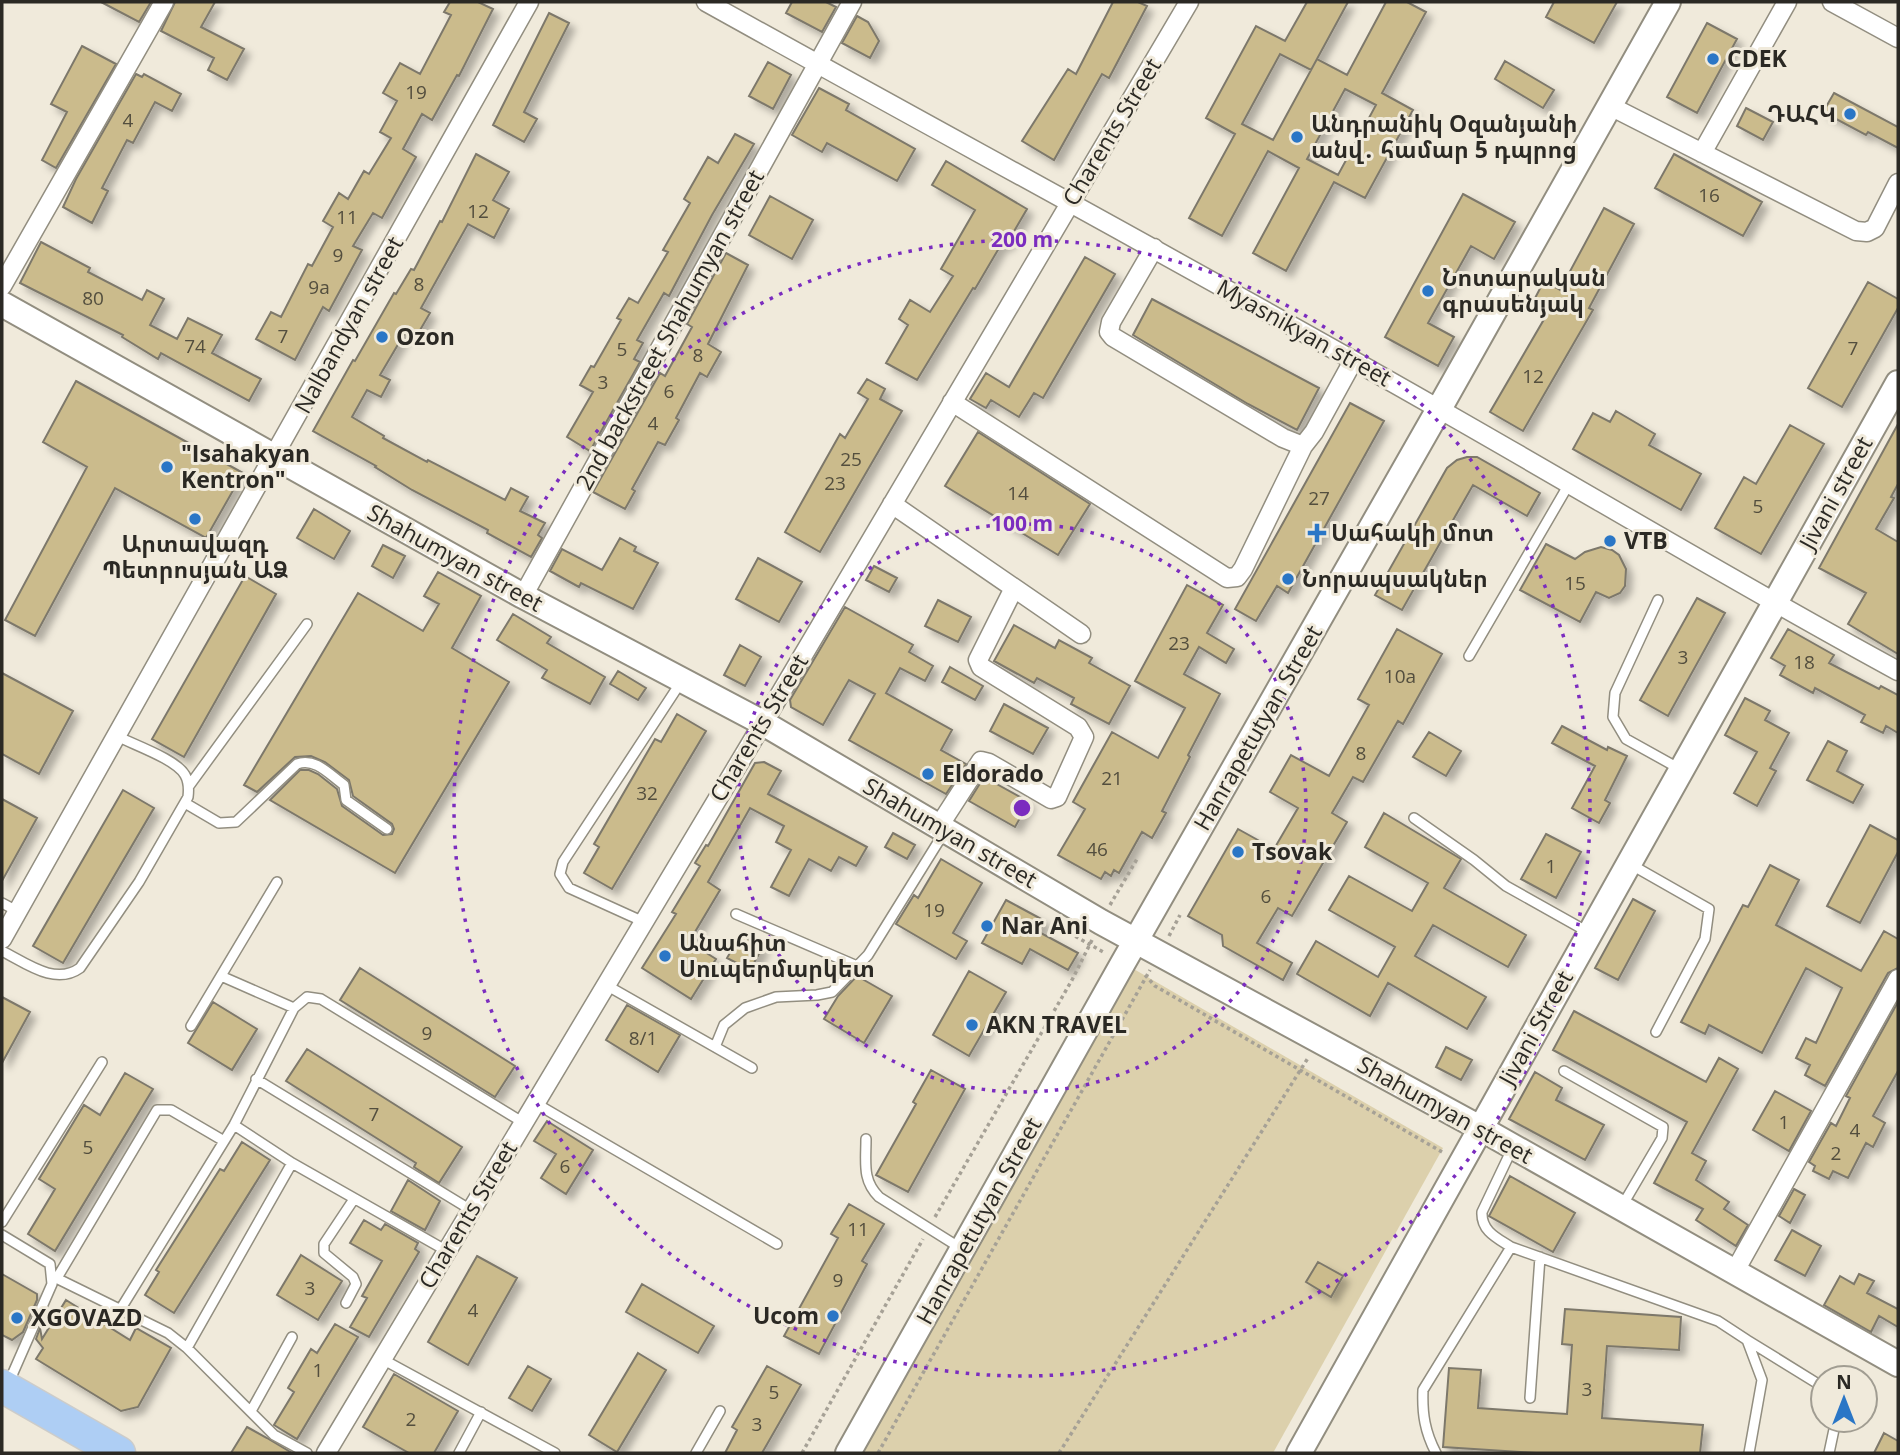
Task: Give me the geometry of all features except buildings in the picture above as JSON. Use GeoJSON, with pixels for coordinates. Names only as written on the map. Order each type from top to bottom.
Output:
{"type":"FeatureCollection","features":[{"type":"Feature","properties":{"kind":"highway"},"geometry":{"type":"LineString","coordinates":[[4,1387],[119,1453]]}},
{"type":"Feature","properties":{"kind":"street"},"geometry":{"type":"LineString","coordinates":[[2,286],[164,2]]}},
{"type":"Feature","properties":{"kind":"street","name":"Nalbandyan street"},"geometry":{"type":"LineString","coordinates":[[2,939],[10,907],[117,736],[529,2]]}},
{"type":"Feature","properties":{"kind":"street","name":"Myasnikyan street"},"geometry":{"type":"LineString","coordinates":[[706,2],[1154,248],[1439,409],[1774,604],[1898,671]]}},
{"type":"Feature","properties":{"kind":"street","name":"2nd backstreet Shahumyan street"},"geometry":{"type":"LineString","coordinates":[[523,596],[852,2]]}},
{"type":"Feature","properties":{"kind":"street","name":"Charents Street"},"geometry":{"type":"LineString","coordinates":[[326,1453],[1189,2]]}},
{"type":"Feature","properties":{"kind":"street","name":"Hanrapetutyan Street"},"geometry":{"type":"LineString","coordinates":[[848,1453],[1668,2]]}},
{"type":"Feature","properties":{"kind":"street"},"geometry":{"type":"LineString","coordinates":[[1702,153],[1787,2]]}},
{"type":"Feature","properties":{"kind":"street"},"geometry":{"type":"LineString","coordinates":[[1832,2],[1898,38]]}},
{"type":"Feature","properties":{"kind":"street"},"geometry":{"type":"LineString","coordinates":[[1610,106],[1856,231],[1867,232],[1875,228],[1898,183]]}},
{"type":"Feature","properties":{"kind":"street"},"geometry":{"type":"LineString","coordinates":[[1154,248],[1111,322],[1109,332],[1113,337],[1283,439],[1303,446]]}},
{"type":"Feature","properties":{"kind":"street","name":"Shahumyan street"},"geometry":{"type":"LineString","coordinates":[[2,304],[523,596],[762,723],[1159,953],[1480,1128],[1898,1364]]}},
{"type":"Feature","properties":{"kind":"street"},"geometry":{"type":"LineString","coordinates":[[952,402],[1227,578],[1237,577],[1303,446],[1314,432],[1353,360]]}},
{"type":"Feature","properties":{"kind":"street","name":"Jivani street"},"geometry":{"type":"LineString","coordinates":[[1774,604],[1898,383]]}},
{"type":"Feature","properties":{"kind":"street"},"geometry":{"type":"LineString","coordinates":[[892,504],[1081,634]]}},
{"type":"Feature","properties":{"kind":"street"},"geometry":{"type":"LineString","coordinates":[[942,828],[981,761],[1051,799],[1057,797],[1084,737],[1078,727],[981,667],[978,660],[1014,588]]}},
{"type":"Feature","properties":{"kind":"street","name":"Jivani Street"},"geometry":{"type":"LineString","coordinates":[[1299,1453],[1774,604]]}},
{"type":"Feature","properties":{"kind":"street"},"geometry":{"type":"LineString","coordinates":[[1735,1271],[1898,979]]}},
{"type":"Feature","properties":{"kind":"lane"},"geometry":{"type":"LineString","coordinates":[[1469,656],[1569,484]]}},
{"type":"Feature","properties":{"kind":"lane"},"geometry":{"type":"LineString","coordinates":[[1658,600],[1615,693],[1614,718],[1626,739],[1682,769]]}},
{"type":"Feature","properties":{"kind":"lane"},"geometry":{"type":"LineString","coordinates":[[189,786],[307,624]]}},
{"type":"Feature","properties":{"kind":"lane"},"geometry":{"type":"LineString","coordinates":[[644,922],[569,888],[560,874],[563,862],[682,681]]}},
{"type":"Feature","properties":{"kind":"lane"},"geometry":{"type":"LineString","coordinates":[[2,951],[50,975],[71,974],[80,968],[139,882],[188,797],[189,786],[179,767],[117,736]]}},
{"type":"Feature","properties":{"kind":"lane"},"geometry":{"type":"LineString","coordinates":[[184,803],[219,823],[236,822],[297,764],[305,761],[315,764],[344,785],[346,800],[387,829]]}},
{"type":"Feature","properties":{"kind":"lane"},"geometry":{"type":"LineString","coordinates":[[1414,818],[1506,886],[1590,933]]}},
{"type":"Feature","properties":{"kind":"lane"},"geometry":{"type":"LineString","coordinates":[[715,1047],[724,1025],[745,1008],[776,997],[832,992],[868,955],[942,828]]}},
{"type":"Feature","properties":{"kind":"lane"},"geometry":{"type":"LineString","coordinates":[[1629,863],[1709,909],[1705,939],[1656,1032]]}},
{"type":"Feature","properties":{"kind":"lane"},"geometry":{"type":"LineString","coordinates":[[191,1026],[277,882]]}},
{"type":"Feature","properties":{"kind":"lane"},"geometry":{"type":"LineString","coordinates":[[736,914],[857,966]]}},
{"type":"Feature","properties":{"kind":"lane"},"geometry":{"type":"LineString","coordinates":[[221,976],[294,1008]]}},
{"type":"Feature","properties":{"kind":"lane"},"geometry":{"type":"LineString","coordinates":[[606,985],[752,1068]]}},
{"type":"Feature","properties":{"kind":"lane"},"geometry":{"type":"LineString","coordinates":[[120,1310],[234,1125],[294,1008],[307,997],[321,999],[524,1123]]}},
{"type":"Feature","properties":{"kind":"lane"},"geometry":{"type":"LineString","coordinates":[[2,1222],[102,1062]]}},
{"type":"Feature","properties":{"kind":"lane"},"geometry":{"type":"LineString","coordinates":[[1564,1071],[1663,1127],[1662,1138],[1621,1208]]}},
{"type":"Feature","properties":{"kind":"lane"},"geometry":{"type":"LineString","coordinates":[[256,1079],[471,1210]]}},
{"type":"Feature","properties":{"kind":"lane"},"geometry":{"type":"LineString","coordinates":[[535,1103],[777,1244]]}},
{"type":"Feature","properties":{"kind":"lane"},"geometry":{"type":"LineString","coordinates":[[4,1387],[55,1277],[157,1110],[171,1110],[224,1141]]}},
{"type":"Feature","properties":{"kind":"lane"},"geometry":{"type":"LineString","coordinates":[[234,1125],[292,1163],[447,1251]]}},
{"type":"Feature","properties":{"kind":"lane"},"geometry":{"type":"LineString","coordinates":[[866,1139],[867,1179],[871,1189],[964,1250]]}},
{"type":"Feature","properties":{"kind":"lane"},"geometry":{"type":"LineString","coordinates":[[1513,1147],[1484,1206],[1482,1220],[1489,1232],[1511,1247],[1718,1321],[1809,1378]]}},
{"type":"Feature","properties":{"kind":"lane"},"geometry":{"type":"LineString","coordinates":[[187,1348],[292,1163]]}},
{"type":"Feature","properties":{"kind":"lane"},"geometry":{"type":"LineString","coordinates":[[346,1303],[356,1284],[353,1277],[324,1253],[324,1244],[354,1199]]}},
{"type":"Feature","properties":{"kind":"lane"},"geometry":{"type":"LineString","coordinates":[[2,1235],[50,1264],[55,1277],[168,1333],[187,1348],[274,1435],[307,1453]]}},
{"type":"Feature","properties":{"kind":"lane"},"geometry":{"type":"LineString","coordinates":[[1436,1453],[1426,1433],[1422,1411],[1423,1390],[1511,1247]]}},
{"type":"Feature","properties":{"kind":"lane"},"geometry":{"type":"LineString","coordinates":[[1530,1398],[1540,1257]]}},
{"type":"Feature","properties":{"kind":"lane"},"geometry":{"type":"LineString","coordinates":[[251,1411],[292,1338]]}},
{"type":"Feature","properties":{"kind":"lane"},"geometry":{"type":"LineString","coordinates":[[1747,1340],[1762,1380],[1749,1453]]}},
{"type":"Feature","properties":{"kind":"lane"},"geometry":{"type":"LineString","coordinates":[[382,1359],[555,1453]]}},
{"type":"Feature","properties":{"kind":"lane"},"geometry":{"type":"LineString","coordinates":[[696,1453],[720,1411]]}},
{"type":"Feature","properties":{"kind":"lane"},"geometry":{"type":"LineString","coordinates":[[459,1453],[481,1412]]}},
{"type":"Feature","properties":{"kind":"lane"},"geometry":{"type":"LineString","coordinates":[[1829,1453],[1833,1434]]}},
{"type":"Feature","properties":{"kind":"path"},"geometry":{"type":"LineString","coordinates":[[878,1453],[1181,915]]}},
{"type":"Feature","properties":{"kind":"path"},"geometry":{"type":"LineString","coordinates":[[1057,926],[1146,976],[1155,986],[1444,1153]]}},
{"type":"Feature","properties":{"kind":"path"},"geometry":{"type":"LineString","coordinates":[[1059,1453],[1319,1041]]}},
{"type":"Feature","properties":{"kind":"shaded area"},"geometry":{"type":"Polygon","coordinates":[[[1132,968],[1443,1148],[1273,1453],[857,1453],[1132,968]]]}},
{"type":"Feature","properties":{"kind":"place","name":"CDEK"},"geometry":{"type":"Point","coordinates":[1713,59]}},
{"type":"Feature","properties":{"kind":"place","name":"ԴԱՀԿ"},"geometry":{"type":"Point","coordinates":[1850,114]}},
{"type":"Feature","properties":{"kind":"place","name":"Անդրանիկ Օզանյանի անվ․ համար 5 դպրոց"},"geometry":{"type":"Point","coordinates":[1297,137]}},
{"type":"Feature","properties":{"kind":"place","name":"Նոտարական գրասենյակ"},"geometry":{"type":"Point","coordinates":[1428,291]}},
{"type":"Feature","properties":{"kind":"place","name":"Ozon"},"geometry":{"type":"Point","coordinates":[382,337]}},
{"type":"Feature","properties":{"kind":"place","name":"\"Isahakyan Kentron\""},"geometry":{"type":"Point","coordinates":[167,467]}},
{"type":"Feature","properties":{"kind":"place","name":"Արտավազդ Պետրոսյան ԱՁ"},"geometry":{"type":"Point","coordinates":[195,519]}},
{"type":"Feature","properties":{"kind":"place","name":"Սահակի մոտ"},"geometry":{"type":"Point","coordinates":[1317,533]}},
{"type":"Feature","properties":{"kind":"place","name":"VTB"},"geometry":{"type":"Point","coordinates":[1610,541]}},
{"type":"Feature","properties":{"kind":"place","name":"Նորապսակներ"},"geometry":{"type":"Point","coordinates":[1288,579]}},
{"type":"Feature","properties":{"kind":"place","name":"Eldorado"},"geometry":{"type":"Point","coordinates":[928,774]}},
{"type":"Feature","properties":{"kind":"place","name":"Tsovak"},"geometry":{"type":"Point","coordinates":[1238,852]}},
{"type":"Feature","properties":{"kind":"place","name":"Nar Ani"},"geometry":{"type":"Point","coordinates":[987,926]}},
{"type":"Feature","properties":{"kind":"place","name":"Անահիտ Սուպերմարկետ"},"geometry":{"type":"Point","coordinates":[665,956]}},
{"type":"Feature","properties":{"kind":"place","name":"AKN TRAVEL"},"geometry":{"type":"Point","coordinates":[972,1025]}},
{"type":"Feature","properties":{"kind":"place","name":"Ucom"},"geometry":{"type":"Point","coordinates":[833,1316]}},
{"type":"Feature","properties":{"kind":"place","name":"XGOVAZD"},"geometry":{"type":"Point","coordinates":[17,1318]}}]}
